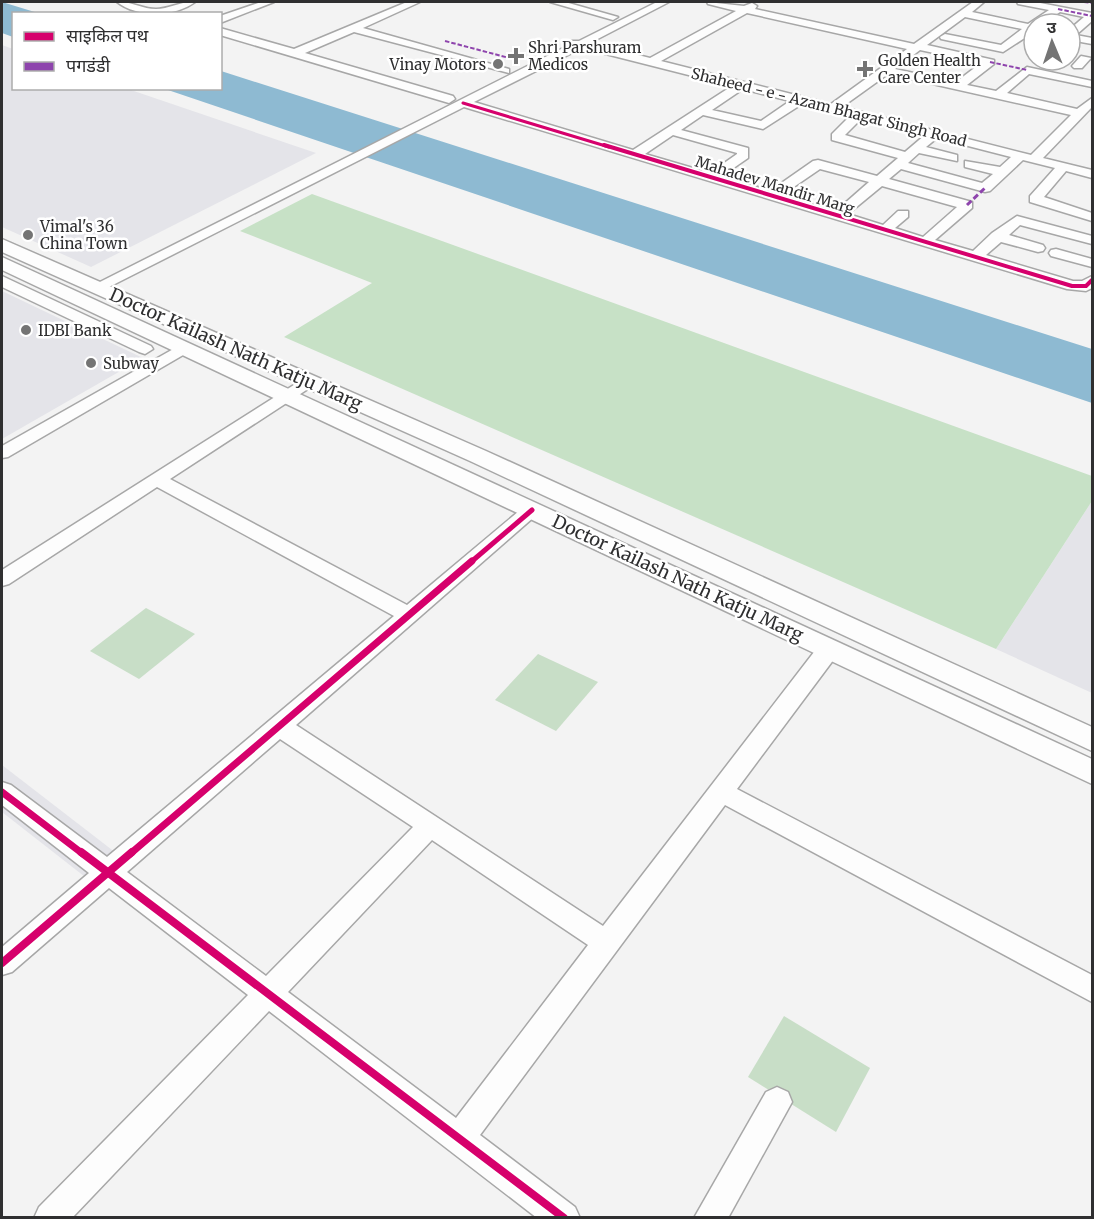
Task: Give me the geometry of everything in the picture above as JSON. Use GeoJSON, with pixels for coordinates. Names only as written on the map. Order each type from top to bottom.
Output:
{"type":"FeatureCollection","features":[{"type":"Feature","properties":{"kind":"main road","name":"Doctor Kailash Nath Katju Marg"},"geometry":{"type":"LineString","coordinates":[[2,244],[766,589],[1092,740]]}},
{"type":"Feature","properties":{"kind":"main road","name":"Doctor Kailash Nath Katju Marg"},"geometry":{"type":"LineString","coordinates":[[2,264],[1092,772]]}},
{"type":"Feature","properties":{"kind":"main road"},"geometry":{"type":"LineString","coordinates":[[747,610],[766,589]]}},
{"type":"Feature","properties":{"kind":"street"},"geometry":{"type":"LineString","coordinates":[[125,2],[157,12]]}},
{"type":"Feature","properties":{"kind":"street"},"geometry":{"type":"LineString","coordinates":[[163,12],[190,2]]}},
{"type":"Feature","properties":{"kind":"street"},"geometry":{"type":"LineString","coordinates":[[222,19],[266,2]]}},
{"type":"Feature","properties":{"kind":"street"},"geometry":{"type":"LineString","coordinates":[[295,53],[408,2]]}},
{"type":"Feature","properties":{"kind":"street"},"geometry":{"type":"LineString","coordinates":[[555,2],[613,17]]}},
{"type":"Feature","properties":{"kind":"street"},"geometry":{"type":"LineString","coordinates":[[338,160],[429,120],[505,71],[644,2]]}},
{"type":"Feature","properties":{"kind":"street"},"geometry":{"type":"LineString","coordinates":[[91,284],[338,160],[416,116],[456,101],[580,44],[664,2]]}},
{"type":"Feature","properties":{"kind":"street"},"geometry":{"type":"LineString","coordinates":[[712,2],[1022,69]]}},
{"type":"Feature","properties":{"kind":"street"},"geometry":{"type":"LineString","coordinates":[[652,62],[761,2]]}},
{"type":"Feature","properties":{"kind":"street"},"geometry":{"type":"LineString","coordinates":[[833,108],[979,2]]}},
{"type":"Feature","properties":{"kind":"street"},"geometry":{"type":"LineString","coordinates":[[1022,2],[1062,5],[1092,16]]}},
{"type":"Feature","properties":{"kind":"street"},"geometry":{"type":"LineString","coordinates":[[1084,2],[1092,3]]}},
{"type":"Feature","properties":{"kind":"street"},"geometry":{"type":"LineString","coordinates":[[963,13],[1022,23]]}},
{"type":"Feature","properties":{"kind":"street"},"geometry":{"type":"LineString","coordinates":[[1018,13],[1022,16]]}},
{"type":"Feature","properties":{"kind":"street"},"geometry":{"type":"LineString","coordinates":[[352,28],[505,71]]}},
{"type":"Feature","properties":{"kind":"street","name":"Mahadev Mandir Marg"},"geometry":{"type":"LineString","coordinates":[[222,32],[975,257],[1087,283]]}},
{"type":"Feature","properties":{"kind":"street"},"geometry":{"type":"LineString","coordinates":[[996,34],[1016,38]]}},
{"type":"Feature","properties":{"kind":"street"},"geometry":{"type":"LineString","coordinates":[[933,35],[1001,49],[1022,34]]}},
{"type":"Feature","properties":{"kind":"street","name":"Shaheed - e - Azam Bhagat Singh Road"},"geometry":{"type":"LineString","coordinates":[[566,40],[1092,174]]}},
{"type":"Feature","properties":{"kind":"street"},"geometry":{"type":"LineString","coordinates":[[445,41],[513,59]]}},
{"type":"Feature","properties":{"kind":"street"},"geometry":{"type":"LineString","coordinates":[[942,63],[953,54]]}},
{"type":"Feature","properties":{"kind":"street"},"geometry":{"type":"LineString","coordinates":[[958,86],[990,62]]}},
{"type":"Feature","properties":{"kind":"street"},"geometry":{"type":"LineString","coordinates":[[886,70],[998,95],[1089,107]]}},
{"type":"Feature","properties":{"kind":"street"},"geometry":{"type":"LineString","coordinates":[[998,95],[1019,83],[1026,72]]}},
{"type":"Feature","properties":{"kind":"street"},"geometry":{"type":"LineString","coordinates":[[1036,72],[1092,84]]}},
{"type":"Feature","properties":{"kind":"street"},"geometry":{"type":"LineString","coordinates":[[634,155],[741,85]]}},
{"type":"Feature","properties":{"kind":"street"},"geometry":{"type":"LineString","coordinates":[[1078,96],[1089,107]]}},
{"type":"Feature","properties":{"kind":"street"},"geometry":{"type":"LineString","coordinates":[[702,111],[763,125],[800,100]]}},
{"type":"Feature","properties":{"kind":"street"},"geometry":{"type":"LineString","coordinates":[[925,242],[1002,172],[1027,158],[1089,107]]}},
{"type":"Feature","properties":{"kind":"street"},"geometry":{"type":"LineString","coordinates":[[858,115],[836,137],[908,157],[985,188]]}},
{"type":"Feature","properties":{"kind":"street"},"geometry":{"type":"LineString","coordinates":[[670,131],[743,151],[743,155],[711,178]]}},
{"type":"Feature","properties":{"kind":"street"},"geometry":{"type":"LineString","coordinates":[[838,216],[934,134]]}},
{"type":"Feature","properties":{"kind":"street"},"geometry":{"type":"LineString","coordinates":[[908,157],[952,158]]}},
{"type":"Feature","properties":{"kind":"street"},"geometry":{"type":"LineString","coordinates":[[771,196],[815,164],[967,205]]}},
{"type":"Feature","properties":{"kind":"street"},"geometry":{"type":"LineString","coordinates":[[970,164],[1002,172]]}},
{"type":"Feature","properties":{"kind":"street"},"geometry":{"type":"LineString","coordinates":[[1063,167],[1035,199],[1092,217]]}},
{"type":"Feature","properties":{"kind":"street"},"geometry":{"type":"LineString","coordinates":[[885,230],[923,193]]}},
{"type":"Feature","properties":{"kind":"street"},"geometry":{"type":"LineString","coordinates":[[1077,213],[1088,200]]}},
{"type":"Feature","properties":{"kind":"street"},"geometry":{"type":"LineString","coordinates":[[975,257],[1017,220],[1092,240]]}},
{"type":"Feature","properties":{"kind":"street"},"geometry":{"type":"LineString","coordinates":[[997,236],[1038,248]]}},
{"type":"Feature","properties":{"kind":"street"},"geometry":{"type":"LineString","coordinates":[[1056,253],[1092,263]]}},
{"type":"Feature","properties":{"kind":"street"},"geometry":{"type":"LineString","coordinates":[[2,281],[145,349]]}},
{"type":"Feature","properties":{"kind":"street"},"geometry":{"type":"LineString","coordinates":[[2,453],[184,348]]}},
{"type":"Feature","properties":{"kind":"street"},"geometry":{"type":"LineString","coordinates":[[6,570],[156,479],[308,381]]}},
{"type":"Feature","properties":{"kind":"street"},"geometry":{"type":"LineString","coordinates":[[156,479],[409,615]]}},
{"type":"Feature","properties":{"kind":"street"},"geometry":{"type":"LineString","coordinates":[[2,963],[532,510]]}},
{"type":"Feature","properties":{"kind":"street"},"geometry":{"type":"LineString","coordinates":[[459,1138],[830,649]]}},
{"type":"Feature","properties":{"kind":"street"},"geometry":{"type":"LineString","coordinates":[[279,726],[607,943]]}},
{"type":"Feature","properties":{"kind":"street"},"geometry":{"type":"LineString","coordinates":[[2,792],[564,1218]]}},
{"type":"Feature","properties":{"kind":"street"},"geometry":{"type":"LineString","coordinates":[[722,792],[1092,989]]}},
{"type":"Feature","properties":{"kind":"street"},"geometry":{"type":"LineString","coordinates":[[50,1218],[430,826]]}},
{"type":"Feature","properties":{"kind":"street"},"geometry":{"type":"LineString","coordinates":[[710,1218],[777,1102]]}},
{"type":"Feature","properties":{"kind":"shaded area"},"geometry":{"type":"Polygon","coordinates":[[[2,45],[12,49],[12,90],[131,90],[316,153],[91,267],[2,227],[2,45]]]}},
{"type":"Feature","properties":{"kind":"shaded area"},"geometry":{"type":"Polygon","coordinates":[[[2,291],[46,312],[143,358],[2,439],[2,291]]]}},
{"type":"Feature","properties":{"kind":"shaded area"},"geometry":{"type":"Polygon","coordinates":[[[1092,501],[1092,693],[996,649],[1092,501]]]}},
{"type":"Feature","properties":{"kind":"shaded area"},"geometry":{"type":"Polygon","coordinates":[[[2,765],[116,853],[89,880],[2,812],[2,765]]]}},
{"type":"Feature","properties":{"kind":"green space"},"geometry":{"type":"Polygon","coordinates":[[[312,194],[1092,476],[1092,501],[996,649],[284,337],[372,283],[240,231],[312,194]]]}},
{"type":"Feature","properties":{"kind":"green space"},"geometry":{"type":"Polygon","coordinates":[[[146,608],[195,634],[139,679],[90,651],[146,608]]]}},
{"type":"Feature","properties":{"kind":"green space"},"geometry":{"type":"Polygon","coordinates":[[[538,654],[598,682],[556,731],[495,700],[538,654]]]}},
{"type":"Feature","properties":{"kind":"green space"},"geometry":{"type":"Polygon","coordinates":[[[784,1016],[870,1068],[836,1132],[748,1077],[784,1016]]]}},
{"type":"Feature","properties":{"kind":"water"},"geometry":{"type":"Polygon","coordinates":[[[2,2],[35,12],[12,12],[12,37],[2,33],[2,2]]]}},
{"type":"Feature","properties":{"kind":"water"},"geometry":{"type":"Polygon","coordinates":[[[222,71],[1092,349],[1092,403],[168,90],[222,90],[222,71]]]}},
{"type":"Feature","properties":{"kind":"marked path"},"geometry":{"type":"LineString","coordinates":[[1084,2],[1092,3]]}},
{"type":"Feature","properties":{"kind":"marked path"},"geometry":{"type":"LineString","coordinates":[[1058,9],[1092,16]]}},
{"type":"Feature","properties":{"kind":"marked path"},"geometry":{"type":"LineString","coordinates":[[445,41],[513,59]]}},
{"type":"Feature","properties":{"kind":"marked path"},"geometry":{"type":"LineString","coordinates":[[990,62],[1022,69]]}},
{"type":"Feature","properties":{"kind":"marked path"},"geometry":{"type":"LineString","coordinates":[[967,205],[985,188]]}},
{"type":"Feature","properties":{"kind":"cycle path"},"geometry":{"type":"LineString","coordinates":[[463,103],[1072,286],[1086,286],[1092,280]]}},
{"type":"Feature","properties":{"kind":"cycle path"},"geometry":{"type":"LineString","coordinates":[[2,963],[532,510]]}},
{"type":"Feature","properties":{"kind":"cycle path"},"geometry":{"type":"LineString","coordinates":[[2,792],[564,1218]]}},
{"type":"Feature","properties":{"kind":"place","name":"Shri Parshuram Medicos"},"geometry":{"type":"Point","coordinates":[516,56]}},
{"type":"Feature","properties":{"kind":"place","name":"Vinay Motors"},"geometry":{"type":"Point","coordinates":[498,64]}},
{"type":"Feature","properties":{"kind":"place","name":"Golden Health Care Center"},"geometry":{"type":"Point","coordinates":[865,69]}},
{"type":"Feature","properties":{"kind":"place","name":"Vimal's 36 China Town"},"geometry":{"type":"Point","coordinates":[28,235]}},
{"type":"Feature","properties":{"kind":"place","name":"IDBI Bank"},"geometry":{"type":"Point","coordinates":[26,330]}},
{"type":"Feature","properties":{"kind":"place","name":"Subway"},"geometry":{"type":"Point","coordinates":[91,363]}}]}
